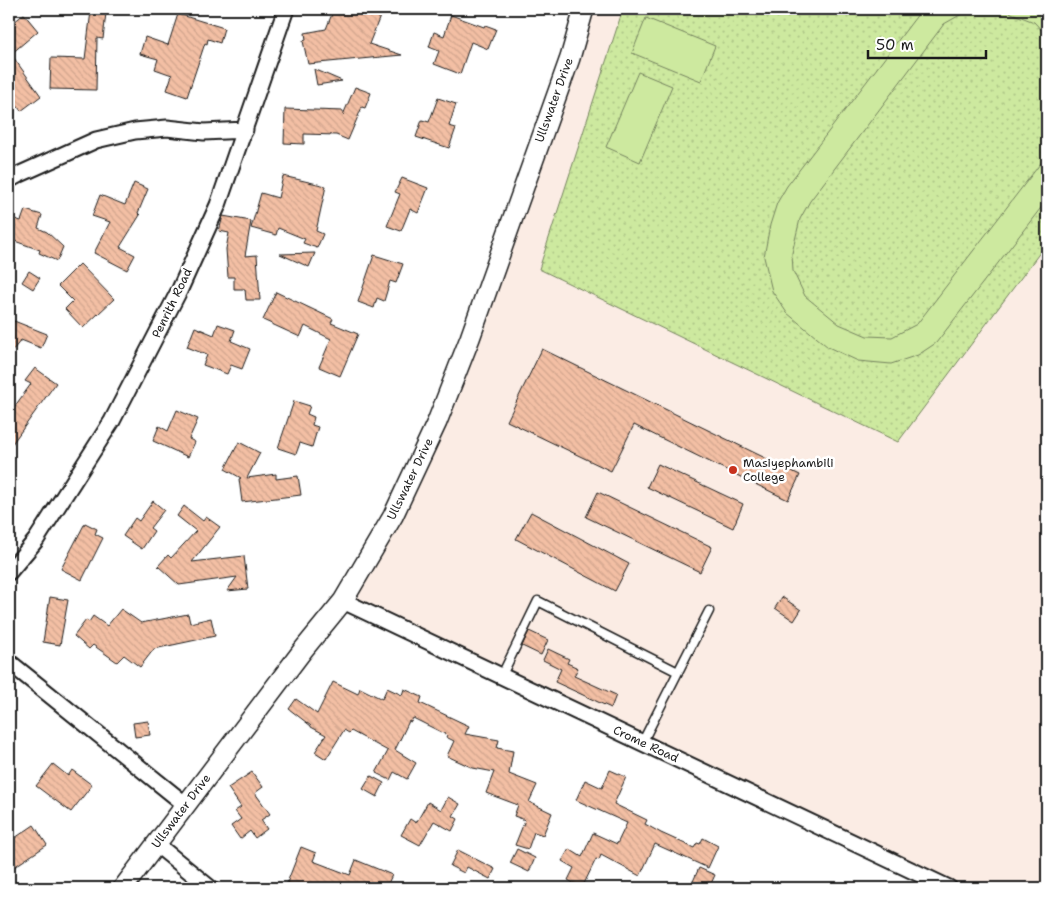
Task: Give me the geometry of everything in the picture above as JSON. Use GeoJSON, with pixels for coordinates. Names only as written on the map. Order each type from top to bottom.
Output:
{"type":"FeatureCollection","features":[{"type":"Feature","properties":{"kind":"street","name":"Penrith Road"},"geometry":{"type":"LineString","coordinates":[[9,572],[36,540],[112,421],[188,272],[218,205],[286,9]]}},
{"type":"Feature","properties":{"kind":"street","name":"Ullswater Drive"},"geometry":{"type":"LineString","coordinates":[[123,888],[303,650],[343,601],[393,516],[437,422],[473,329],[570,58],[584,9]]}},
{"type":"Feature","properties":{"kind":"street"},"geometry":{"type":"LineString","coordinates":[[9,180],[96,140],[135,131],[167,128],[204,132],[245,130]]}},
{"type":"Feature","properties":{"kind":"street","name":"Crome Road"},"geometry":{"type":"LineString","coordinates":[[343,601],[949,888]]}},
{"type":"Feature","properties":{"kind":"street"},"geometry":{"type":"LineString","coordinates":[[9,662],[186,805]]}},
{"type":"Feature","properties":{"kind":"street"},"geometry":{"type":"LineString","coordinates":[[156,844],[210,888]]}},
{"type":"Feature","properties":{"kind":"lane"},"geometry":{"type":"LineString","coordinates":[[501,676],[538,601],[678,672]]}},
{"type":"Feature","properties":{"kind":"lane"},"geometry":{"type":"LineString","coordinates":[[642,743],[709,611]]}},
{"type":"Feature","properties":{"kind":"shaded area","name":"Masiyephambili College"},"geometry":{"type":"Polygon","coordinates":[[[592,9],[1047,9],[1047,888],[958,888],[349,599],[397,518],[592,9]]]}},
{"type":"Feature","properties":{"kind":"green space"},"geometry":{"type":"Polygon","coordinates":[[[623,9],[1047,9],[1047,243],[898,442],[539,269],[623,9]]]}},
{"type":"Feature","properties":{"kind":"green space"},"geometry":{"type":"Polygon","coordinates":[[[922,9],[978,9],[967,11],[944,24],[810,201],[800,219],[792,253],[793,271],[805,296],[839,324],[867,336],[892,337],[917,324],[1047,155],[1047,200],[936,343],[918,355],[891,364],[858,361],[828,347],[787,313],[772,291],[764,257],[770,225],[777,203],[787,186],[922,9]]]}},
{"type":"Feature","properties":{"kind":"green space"},"geometry":{"type":"Polygon","coordinates":[[[1001,9],[1047,9],[1047,36],[1034,22],[1001,9]]]}},
{"type":"Feature","properties":{"kind":"green space"},"geometry":{"type":"Polygon","coordinates":[[[646,18],[715,46],[701,81],[632,53],[646,18]]]}},
{"type":"Feature","properties":{"kind":"green space"},"geometry":{"type":"Polygon","coordinates":[[[638,72],[672,86],[640,162],[606,147],[638,72]]]}},
{"type":"Feature","properties":{"kind":"building"},"geometry":{"type":"Polygon","coordinates":[[[334,9],[383,9],[369,44],[402,55],[308,64],[303,41],[306,40],[305,33],[326,29],[334,9]]]}},
{"type":"Feature","properties":{"kind":"building"},"geometry":{"type":"Polygon","coordinates":[[[91,11],[106,13],[103,39],[97,38],[96,90],[50,89],[51,58],[85,59],[91,11]]]}},
{"type":"Feature","properties":{"kind":"building"},"geometry":{"type":"Polygon","coordinates":[[[24,14],[38,31],[11,54],[41,96],[21,111],[9,95],[9,26],[24,14]]]}},
{"type":"Feature","properties":{"kind":"building"},"geometry":{"type":"Polygon","coordinates":[[[178,14],[224,28],[220,43],[208,39],[207,44],[205,43],[187,97],[167,90],[172,75],[155,69],[158,59],[140,54],[145,37],[168,45],[178,14]]]}},
{"type":"Feature","properties":{"kind":"building"},"geometry":{"type":"Polygon","coordinates":[[[451,15],[484,27],[485,25],[496,29],[488,49],[471,42],[460,74],[434,64],[439,51],[429,47],[434,32],[444,36],[451,15]]]}},
{"type":"Feature","properties":{"kind":"building"},"geometry":{"type":"Polygon","coordinates":[[[314,69],[342,81],[317,85],[314,69]]]}},
{"type":"Feature","properties":{"kind":"building"},"geometry":{"type":"Polygon","coordinates":[[[355,87],[371,93],[365,108],[362,107],[348,140],[336,135],[304,134],[304,144],[284,143],[285,109],[343,111],[343,115],[355,87]]]}},
{"type":"Feature","properties":{"kind":"building"},"geometry":{"type":"Polygon","coordinates":[[[438,98],[456,104],[449,126],[456,128],[449,148],[416,137],[422,120],[429,122],[438,98]]]}},
{"type":"Feature","properties":{"kind":"building"},"geometry":{"type":"Polygon","coordinates":[[[283,176],[326,186],[316,231],[323,234],[317,248],[303,243],[305,239],[278,228],[276,235],[251,228],[261,193],[278,198],[283,176]]]}},
{"type":"Feature","properties":{"kind":"building"},"geometry":{"type":"Polygon","coordinates":[[[402,178],[428,188],[418,213],[410,209],[401,231],[387,226],[400,194],[395,192],[402,178]]]}},
{"type":"Feature","properties":{"kind":"building"},"geometry":{"type":"Polygon","coordinates":[[[134,183],[148,189],[138,213],[140,215],[120,247],[135,255],[127,270],[94,253],[110,222],[92,216],[100,195],[125,205],[134,183]]]}},
{"type":"Feature","properties":{"kind":"building"},"geometry":{"type":"Polygon","coordinates":[[[25,210],[42,215],[38,228],[47,232],[63,247],[57,261],[39,253],[40,250],[9,239],[9,217],[21,221],[25,210]]]}},
{"type":"Feature","properties":{"kind":"building"},"geometry":{"type":"Polygon","coordinates":[[[223,216],[251,221],[245,256],[257,255],[260,300],[246,300],[245,289],[234,289],[234,277],[228,277],[226,249],[229,233],[219,231],[223,216]]]}},
{"type":"Feature","properties":{"kind":"building"},"geometry":{"type":"Polygon","coordinates":[[[315,253],[309,267],[280,254],[315,253]]]}},
{"type":"Feature","properties":{"kind":"building"},"geometry":{"type":"Polygon","coordinates":[[[374,255],[403,264],[396,283],[390,281],[384,301],[377,298],[374,308],[358,302],[374,255]]]}},
{"type":"Feature","properties":{"kind":"building"},"geometry":{"type":"Polygon","coordinates":[[[80,264],[114,299],[83,328],[65,309],[73,301],[58,286],[80,264]]]}},
{"type":"Feature","properties":{"kind":"building"},"geometry":{"type":"Polygon","coordinates":[[[29,271],[40,278],[33,289],[22,282],[29,271]]]}},
{"type":"Feature","properties":{"kind":"building"},"geometry":{"type":"Polygon","coordinates":[[[276,292],[333,319],[331,323],[358,334],[340,376],[319,367],[331,339],[305,326],[300,337],[263,320],[276,292]]]}},
{"type":"Feature","properties":{"kind":"building"},"geometry":{"type":"Polygon","coordinates":[[[9,319],[47,334],[41,348],[21,340],[9,355],[9,319]]]}},
{"type":"Feature","properties":{"kind":"building"},"geometry":{"type":"Polygon","coordinates":[[[218,324],[235,330],[231,341],[250,349],[242,369],[231,365],[227,374],[203,365],[207,355],[187,347],[195,327],[214,335],[218,324]]]}},
{"type":"Feature","properties":{"kind":"building"},"geometry":{"type":"Polygon","coordinates":[[[542,349],[800,475],[788,500],[634,425],[611,471],[507,421],[542,349]]]}},
{"type":"Feature","properties":{"kind":"building"},"geometry":{"type":"Polygon","coordinates":[[[35,368],[56,383],[9,448],[9,414],[31,384],[25,381],[35,368]]]}},
{"type":"Feature","properties":{"kind":"building"},"geometry":{"type":"Polygon","coordinates":[[[294,401],[310,406],[307,414],[314,417],[312,425],[318,427],[312,447],[300,443],[296,454],[278,448],[294,401]]]}},
{"type":"Feature","properties":{"kind":"building"},"geometry":{"type":"Polygon","coordinates":[[[177,410],[198,419],[189,439],[195,442],[188,457],[153,441],[159,426],[168,431],[177,410]]]}},
{"type":"Feature","properties":{"kind":"building"},"geometry":{"type":"Polygon","coordinates":[[[239,442],[260,453],[247,478],[276,474],[276,479],[298,476],[301,495],[242,502],[239,479],[241,478],[225,469],[239,442]]]}},
{"type":"Feature","properties":{"kind":"building"},"geometry":{"type":"Polygon","coordinates":[[[658,464],[743,504],[733,528],[647,487],[658,464]]]}},
{"type":"Feature","properties":{"kind":"building"},"geometry":{"type":"Polygon","coordinates":[[[598,492],[712,547],[700,572],[586,517],[598,492]]]}},
{"type":"Feature","properties":{"kind":"building"},"geometry":{"type":"Polygon","coordinates":[[[153,501],[164,510],[150,528],[154,531],[142,549],[123,536],[135,518],[139,521],[153,501]]]}},
{"type":"Feature","properties":{"kind":"building"},"geometry":{"type":"Polygon","coordinates":[[[184,506],[203,521],[206,517],[220,527],[192,562],[244,556],[248,589],[227,591],[237,577],[179,585],[158,566],[168,555],[171,558],[196,531],[177,516],[184,506]]]}},
{"type":"Feature","properties":{"kind":"building"},"geometry":{"type":"Polygon","coordinates":[[[531,512],[629,564],[615,591],[516,539],[531,512]]]}},
{"type":"Feature","properties":{"kind":"building"},"geometry":{"type":"Polygon","coordinates":[[[85,523],[97,529],[95,534],[103,538],[82,580],[61,569],[85,523]]]}},
{"type":"Feature","properties":{"kind":"building"},"geometry":{"type":"Polygon","coordinates":[[[50,597],[68,600],[60,645],[43,642],[50,597]]]}},
{"type":"Feature","properties":{"kind":"building"},"geometry":{"type":"Polygon","coordinates":[[[782,597],[801,610],[794,621],[775,608],[782,597]]]}},
{"type":"Feature","properties":{"kind":"building"},"geometry":{"type":"Polygon","coordinates":[[[121,609],[141,623],[188,614],[190,623],[211,618],[215,636],[154,649],[140,667],[124,655],[117,662],[93,645],[89,649],[74,636],[86,620],[89,622],[93,616],[107,626],[121,609]]]}},
{"type":"Feature","properties":{"kind":"building"},"geometry":{"type":"Polygon","coordinates":[[[529,631],[548,640],[541,655],[522,646],[529,631]]]}},
{"type":"Feature","properties":{"kind":"building"},"geometry":{"type":"Polygon","coordinates":[[[548,649],[569,659],[567,663],[578,668],[574,676],[616,695],[611,708],[555,682],[561,669],[543,660],[548,649]]]}},
{"type":"Feature","properties":{"kind":"building"},"geometry":{"type":"Polygon","coordinates":[[[333,682],[358,694],[360,688],[382,699],[387,688],[402,695],[404,689],[422,697],[420,703],[469,726],[465,734],[499,740],[497,748],[513,751],[509,774],[537,785],[529,802],[552,813],[543,835],[534,832],[528,849],[515,845],[525,820],[514,816],[518,805],[486,793],[494,772],[473,768],[447,756],[454,741],[446,737],[447,735],[413,718],[411,722],[409,721],[395,750],[416,763],[407,779],[394,772],[390,780],[376,773],[388,751],[351,731],[349,733],[344,730],[326,759],[315,752],[326,735],[311,727],[289,709],[296,699],[317,714],[333,682]]]}},
{"type":"Feature","properties":{"kind":"building"},"geometry":{"type":"Polygon","coordinates":[[[148,721],[150,735],[135,737],[133,723],[148,721]]]}},
{"type":"Feature","properties":{"kind":"building"},"geometry":{"type":"Polygon","coordinates":[[[53,764],[68,776],[72,770],[92,785],[71,812],[36,786],[53,764]]]}},
{"type":"Feature","properties":{"kind":"building"},"geometry":{"type":"Polygon","coordinates":[[[610,770],[626,777],[614,804],[647,820],[645,824],[661,833],[694,848],[697,843],[700,844],[703,838],[718,846],[708,868],[655,844],[640,876],[601,855],[599,860],[596,859],[582,888],[568,880],[574,868],[562,861],[569,849],[582,857],[593,833],[617,844],[627,823],[576,800],[585,780],[602,788],[610,770]]]}},
{"type":"Feature","properties":{"kind":"building"},"geometry":{"type":"Polygon","coordinates":[[[252,772],[263,787],[255,793],[270,814],[261,820],[267,829],[255,838],[250,831],[240,839],[231,826],[241,819],[235,811],[241,807],[228,788],[252,772]]]}},
{"type":"Feature","properties":{"kind":"building"},"geometry":{"type":"Polygon","coordinates":[[[371,776],[384,783],[377,797],[363,789],[371,776]]]}},
{"type":"Feature","properties":{"kind":"building"},"geometry":{"type":"Polygon","coordinates":[[[448,797],[460,804],[453,816],[458,819],[452,831],[434,821],[420,845],[401,835],[410,819],[416,823],[428,802],[441,810],[448,797]]]}},
{"type":"Feature","properties":{"kind":"building"},"geometry":{"type":"Polygon","coordinates":[[[34,825],[47,845],[14,867],[9,859],[9,842],[34,825]]]}},
{"type":"Feature","properties":{"kind":"building"},"geometry":{"type":"Polygon","coordinates":[[[301,847],[316,853],[313,861],[350,875],[356,860],[392,875],[386,888],[285,888],[301,847]]]}},
{"type":"Feature","properties":{"kind":"building"},"geometry":{"type":"Polygon","coordinates":[[[517,849],[535,858],[529,872],[510,863],[517,849]]]}},
{"type":"Feature","properties":{"kind":"building"},"geometry":{"type":"Polygon","coordinates":[[[458,850],[495,869],[490,879],[467,867],[464,873],[450,866],[458,850]]]}},
{"type":"Feature","properties":{"kind":"building"},"geometry":{"type":"Polygon","coordinates":[[[699,868],[715,875],[709,888],[690,888],[699,868]]]}},
{"type":"Feature","properties":{"kind":"place","name":"Masiyephambili College"},"geometry":{"type":"Point","coordinates":[733,470]}}]}
